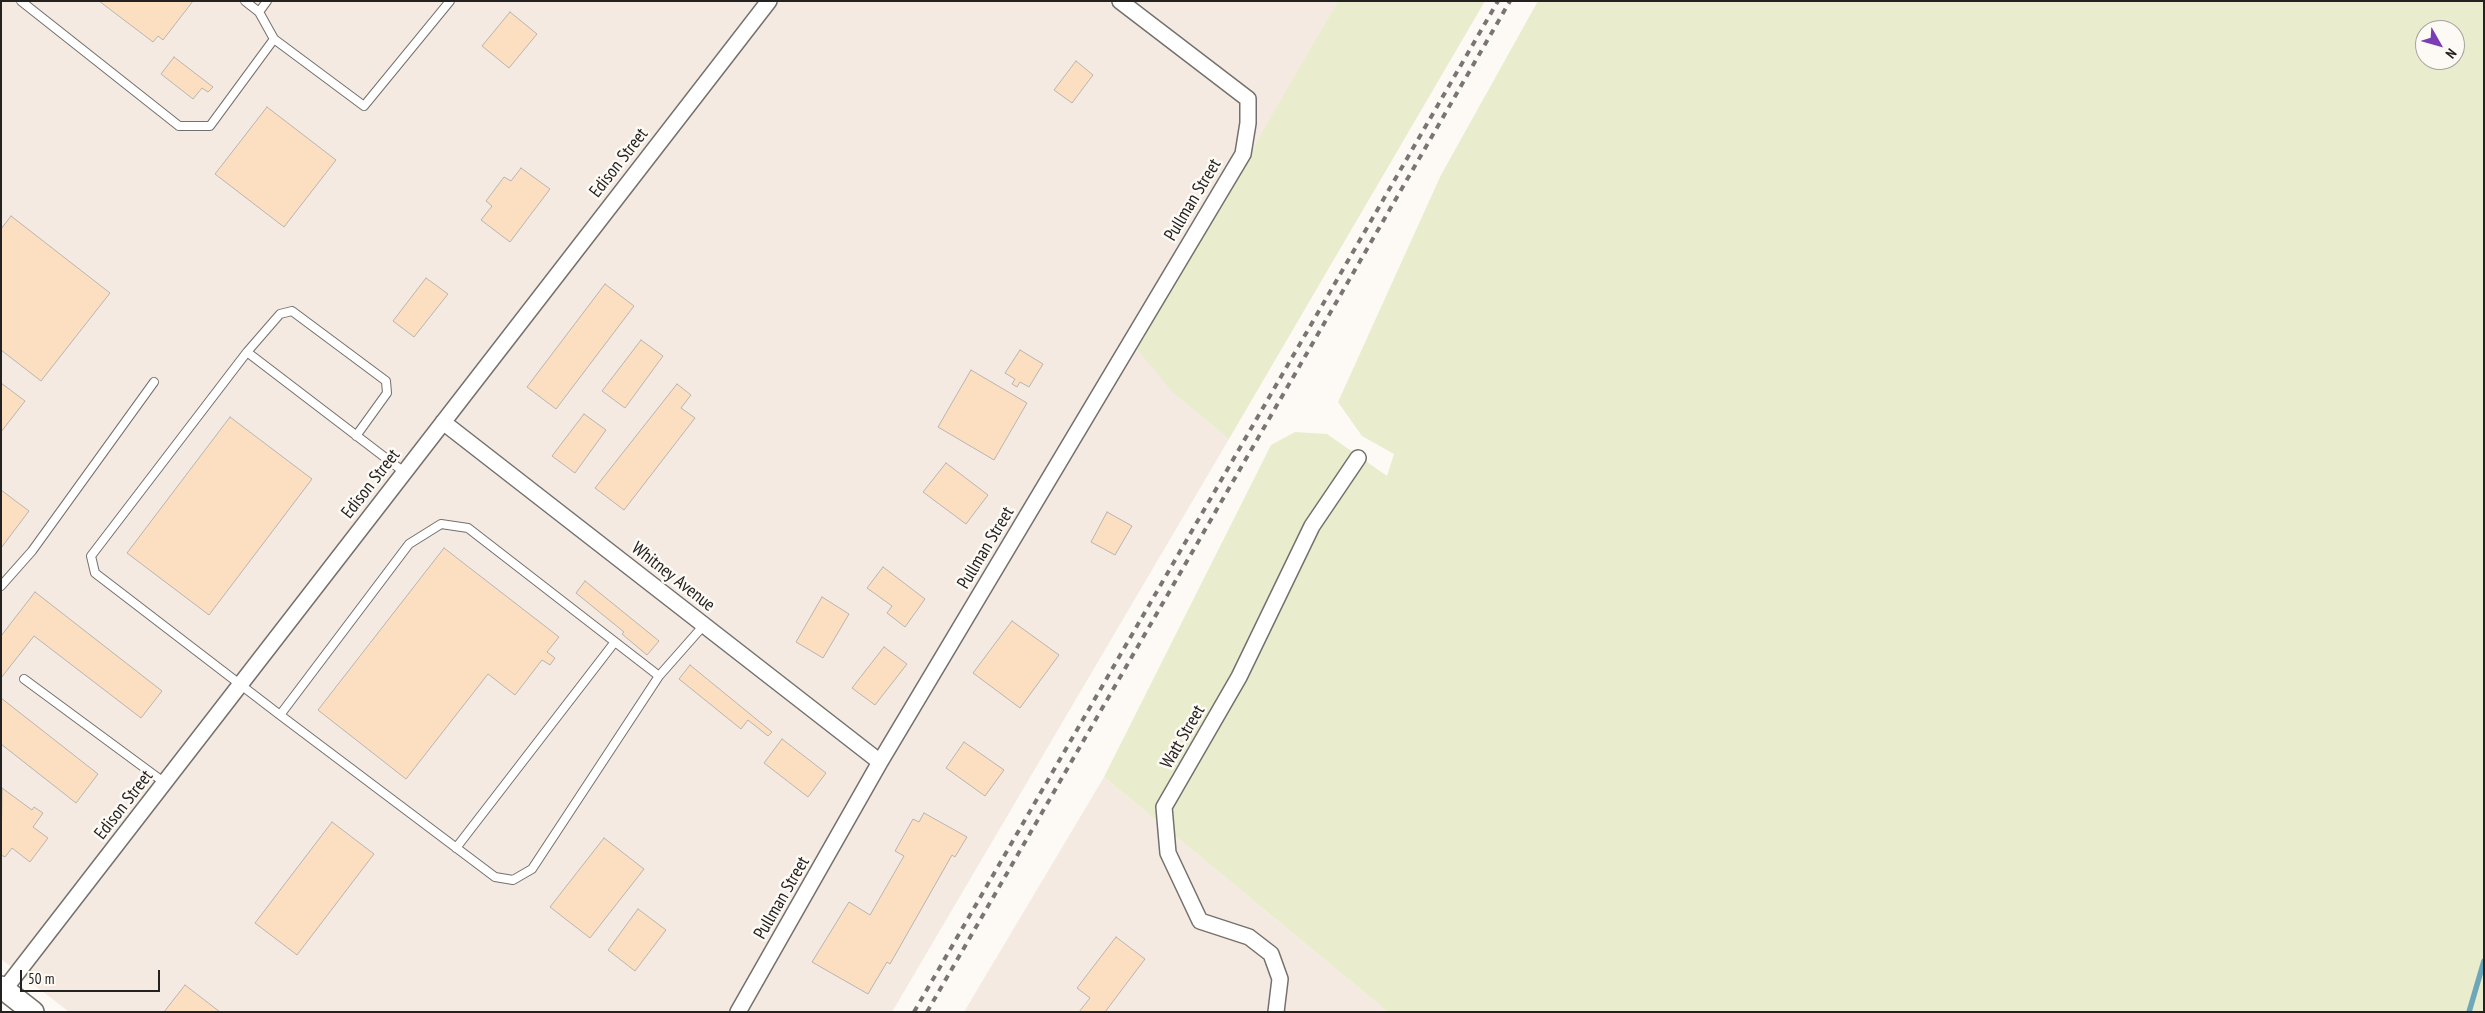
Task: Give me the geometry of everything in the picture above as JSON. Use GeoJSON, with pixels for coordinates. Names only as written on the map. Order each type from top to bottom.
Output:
{"type":"FeatureCollection","features":[{"type":"Feature","properties":{"kind":"main road"},"geometry":{"type":"LineString","coordinates":[[2,991],[33,1012]]}},
{"type":"Feature","properties":{"kind":"street","name":"Edison Street"},"geometry":{"type":"LineString","coordinates":[[2,991],[769,1]]}},
{"type":"Feature","properties":{"kind":"street","name":"Pullman Street"},"geometry":{"type":"LineString","coordinates":[[738,1012],[880,762],[1243,154],[1248,123],[1248,99],[1120,1]]}},
{"type":"Feature","properties":{"kind":"street","name":"Whitney Avenue"},"geometry":{"type":"LineString","coordinates":[[443,422],[880,762]]}},
{"type":"Feature","properties":{"kind":"street","name":"Watt Street"},"geometry":{"type":"LineString","coordinates":[[1276,1012],[1280,979],[1271,954],[1249,937],[1200,921],[1168,853],[1164,807],[1240,677],[1312,526],[1358,458]]}},
{"type":"Feature","properties":{"kind":"lane"},"geometry":{"type":"LineString","coordinates":[[21,1],[179,126],[210,126],[274,38]]}},
{"type":"Feature","properties":{"kind":"lane"},"geometry":{"type":"LineString","coordinates":[[246,1],[259,12],[274,38],[364,106],[450,1]]}},
{"type":"Feature","properties":{"kind":"lane"},"geometry":{"type":"LineString","coordinates":[[259,12],[267,1]]}},
{"type":"Feature","properties":{"kind":"lane"},"geometry":{"type":"LineString","coordinates":[[356,436],[387,393],[386,381],[292,311],[280,314],[247,352],[91,556],[95,574],[495,876],[513,880],[532,869],[659,676],[704,625]]}},
{"type":"Feature","properties":{"kind":"lane"},"geometry":{"type":"LineString","coordinates":[[247,352],[404,472]]}},
{"type":"Feature","properties":{"kind":"lane"},"geometry":{"type":"LineString","coordinates":[[1,586],[32,551],[154,382]]}},
{"type":"Feature","properties":{"kind":"lane"},"geometry":{"type":"LineString","coordinates":[[280,715],[410,544],[441,524],[468,528],[659,676]]}},
{"type":"Feature","properties":{"kind":"lane"},"geometry":{"type":"LineString","coordinates":[[456,848],[614,643]]}},
{"type":"Feature","properties":{"kind":"lane"},"geometry":{"type":"LineString","coordinates":[[24,679],[164,783]]}},
{"type":"Feature","properties":{"kind":"shaded area"},"geometry":{"type":"Polygon","coordinates":[[[1,1],[1338,1],[1278,108],[1174,394],[1229,439],[892,1012],[69,1012],[1,959],[1,1]]]}},
{"type":"Feature","properties":{"kind":"shaded area"},"geometry":{"type":"Polygon","coordinates":[[[1104,777],[1388,1012],[964,1012],[1104,777]]]}},
{"type":"Feature","properties":{"kind":"green space"},"geometry":{"type":"Polygon","coordinates":[[[1338,1],[1485,1],[1229,439],[1174,394],[1137,349],[1338,1]]]}},
{"type":"Feature","properties":{"kind":"green space"},"geometry":{"type":"Polygon","coordinates":[[[1538,1],[2484,1],[2484,1012],[1388,1012],[1104,777],[1271,445],[1295,432],[1327,434],[1387,476],[1394,454],[1362,436],[1338,402],[1441,175],[1538,1]]]}},
{"type":"Feature","properties":{"kind":"building"},"geometry":{"type":"Polygon","coordinates":[[[99,1],[193,1],[163,40],[158,36],[153,42],[99,1]]]}},
{"type":"Feature","properties":{"kind":"building"},"geometry":{"type":"Polygon","coordinates":[[[510,12],[537,34],[509,68],[482,46],[510,12]]]}},
{"type":"Feature","properties":{"kind":"building"},"geometry":{"type":"Polygon","coordinates":[[[174,57],[213,87],[208,92],[202,88],[193,99],[161,74],[174,57]]]}},
{"type":"Feature","properties":{"kind":"building"},"geometry":{"type":"Polygon","coordinates":[[[1076,61],[1093,75],[1072,103],[1054,90],[1076,61]]]}},
{"type":"Feature","properties":{"kind":"building"},"geometry":{"type":"Polygon","coordinates":[[[267,107],[336,160],[284,227],[215,174],[267,107]]]}},
{"type":"Feature","properties":{"kind":"building"},"geometry":{"type":"Polygon","coordinates":[[[521,168],[550,189],[510,242],[481,220],[492,206],[486,201],[504,177],[511,181],[521,168]]]}},
{"type":"Feature","properties":{"kind":"building"},"geometry":{"type":"Polygon","coordinates":[[[11,216],[110,293],[41,381],[1,350],[1,229],[11,216]]]}},
{"type":"Feature","properties":{"kind":"building"},"geometry":{"type":"Polygon","coordinates":[[[426,278],[448,294],[414,337],[393,321],[426,278]]]}},
{"type":"Feature","properties":{"kind":"building"},"geometry":{"type":"Polygon","coordinates":[[[605,284],[634,306],[556,409],[527,387],[605,284]]]}},
{"type":"Feature","properties":{"kind":"building"},"geometry":{"type":"Polygon","coordinates":[[[641,340],[663,356],[625,408],[602,391],[641,340]]]}},
{"type":"Feature","properties":{"kind":"building"},"geometry":{"type":"Polygon","coordinates":[[[1020,350],[1043,364],[1029,387],[1020,382],[1017,387],[1012,384],[1015,379],[1005,373],[1020,350]]]}},
{"type":"Feature","properties":{"kind":"building"},"geometry":{"type":"Polygon","coordinates":[[[971,370],[1027,403],[994,460],[938,427],[971,370]]]}},
{"type":"Feature","properties":{"kind":"building"},"geometry":{"type":"Polygon","coordinates":[[[1,383],[25,401],[1,432],[1,383]]]}},
{"type":"Feature","properties":{"kind":"building"},"geometry":{"type":"Polygon","coordinates":[[[677,384],[691,395],[681,408],[695,418],[624,510],[595,488],[677,384]]]}},
{"type":"Feature","properties":{"kind":"building"},"geometry":{"type":"Polygon","coordinates":[[[584,414],[606,430],[575,473],[552,456],[584,414]]]}},
{"type":"Feature","properties":{"kind":"building"},"geometry":{"type":"Polygon","coordinates":[[[230,417],[312,479],[209,615],[127,553],[230,417]]]}},
{"type":"Feature","properties":{"kind":"building"},"geometry":{"type":"Polygon","coordinates":[[[946,463],[988,495],[966,524],[923,492],[946,463]]]}},
{"type":"Feature","properties":{"kind":"building"},"geometry":{"type":"Polygon","coordinates":[[[1,490],[29,511],[1,548],[1,490]]]}},
{"type":"Feature","properties":{"kind":"building"},"geometry":{"type":"Polygon","coordinates":[[[1107,512],[1132,526],[1115,555],[1091,542],[1107,512]]]}},
{"type":"Feature","properties":{"kind":"building"},"geometry":{"type":"Polygon","coordinates":[[[444,548],[559,637],[547,652],[555,658],[550,665],[542,660],[515,695],[488,674],[406,779],[318,710],[444,548]]]}},
{"type":"Feature","properties":{"kind":"building"},"geometry":{"type":"Polygon","coordinates":[[[883,567],[925,599],[905,627],[887,613],[892,606],[867,588],[883,567]]]}},
{"type":"Feature","properties":{"kind":"building"},"geometry":{"type":"Polygon","coordinates":[[[585,581],[659,641],[647,655],[622,634],[624,632],[576,593],[585,581]]]}},
{"type":"Feature","properties":{"kind":"building"},"geometry":{"type":"Polygon","coordinates":[[[35,592],[162,691],[141,718],[34,636],[1,678],[1,636],[35,592]]]}},
{"type":"Feature","properties":{"kind":"building"},"geometry":{"type":"Polygon","coordinates":[[[822,597],[849,614],[823,658],[796,642],[822,597]]]}},
{"type":"Feature","properties":{"kind":"building"},"geometry":{"type":"Polygon","coordinates":[[[1012,621],[1059,655],[1020,708],[973,673],[1012,621]]]}},
{"type":"Feature","properties":{"kind":"building"},"geometry":{"type":"Polygon","coordinates":[[[884,647],[907,664],[875,705],[852,688],[884,647]]]}},
{"type":"Feature","properties":{"kind":"building"},"geometry":{"type":"Polygon","coordinates":[[[690,665],[772,732],[768,736],[748,720],[741,729],[679,679],[690,665]]]}},
{"type":"Feature","properties":{"kind":"building"},"geometry":{"type":"Polygon","coordinates":[[[1,698],[98,774],[76,803],[1,744],[1,698]]]}},
{"type":"Feature","properties":{"kind":"building"},"geometry":{"type":"Polygon","coordinates":[[[782,739],[826,773],[808,797],[764,763],[782,739]]]}},
{"type":"Feature","properties":{"kind":"building"},"geometry":{"type":"Polygon","coordinates":[[[964,742],[1004,770],[985,796],[946,768],[964,742]]]}},
{"type":"Feature","properties":{"kind":"building"},"geometry":{"type":"Polygon","coordinates":[[[2,788],[32,810],[34,807],[43,813],[33,827],[48,838],[30,862],[12,848],[5,857],[1,855],[2,788]]]}},
{"type":"Feature","properties":{"kind":"building"},"geometry":{"type":"Polygon","coordinates":[[[924,813],[967,837],[955,857],[952,855],[890,964],[887,962],[868,994],[812,962],[849,902],[870,915],[904,856],[895,851],[913,819],[919,822],[924,813]]]}},
{"type":"Feature","properties":{"kind":"building"},"geometry":{"type":"Polygon","coordinates":[[[332,822],[374,854],[297,955],[255,923],[332,822]]]}},
{"type":"Feature","properties":{"kind":"building"},"geometry":{"type":"Polygon","coordinates":[[[604,838],[644,869],[590,938],[550,907],[604,838]]]}},
{"type":"Feature","properties":{"kind":"building"},"geometry":{"type":"Polygon","coordinates":[[[638,909],[666,930],[635,971],[608,950],[638,909]]]}},
{"type":"Feature","properties":{"kind":"building"},"geometry":{"type":"Polygon","coordinates":[[[1116,937],[1145,959],[1105,1012],[1079,1012],[1090,998],[1077,988],[1116,937]]]}},
{"type":"Feature","properties":{"kind":"building"},"geometry":{"type":"Polygon","coordinates":[[[185,985],[220,1012],[164,1012],[185,985]]]}},
{"type":"Feature","properties":{"kind":"waterway"},"geometry":{"type":"LineString","coordinates":[[2469,1012],[2484,961]]}},
{"type":"Feature","properties":{"kind":"railway"},"geometry":{"type":"LineString","coordinates":[[914,1012],[1498,1]]}},
{"type":"Feature","properties":{"kind":"railway"},"geometry":{"type":"LineString","coordinates":[[927,1012],[1510,1]]}}]}
